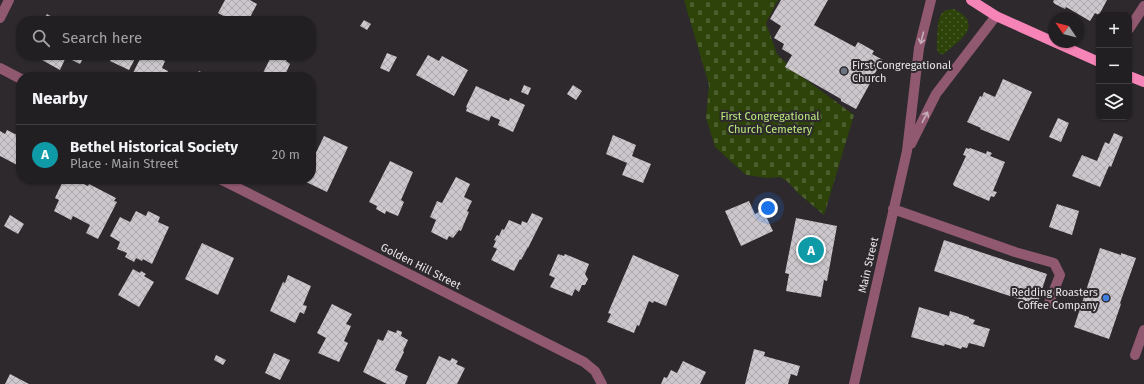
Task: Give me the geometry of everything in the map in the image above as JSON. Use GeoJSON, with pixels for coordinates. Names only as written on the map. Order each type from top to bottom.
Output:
{"type":"FeatureCollection","features":[{"type":"Feature","properties":{"kind":"main road"},"geometry":{"type":"LineString","coordinates":[[971,0],[996,16],[1048,39]]}},
{"type":"Feature","properties":{"kind":"main road"},"geometry":{"type":"LineString","coordinates":[[1068,48],[1096,61]]}},
{"type":"Feature","properties":{"kind":"main road"},"geometry":{"type":"LineString","coordinates":[[1132,77],[1144,82]]}},
{"type":"Feature","properties":{"kind":"street"},"geometry":{"type":"LineString","coordinates":[[0,18],[9,0]]}},
{"type":"Feature","properties":{"kind":"street","name":"Main Street"},"geometry":{"type":"LineString","coordinates":[[854,384],[907,151],[919,48],[931,0]]}},
{"type":"Feature","properties":{"kind":"street"},"geometry":{"type":"LineString","coordinates":[[1132,24],[1144,6]]}},
{"type":"Feature","properties":{"kind":"street","name":"Main Street"},"geometry":{"type":"LineString","coordinates":[[907,151],[936,94],[996,16]]}},
{"type":"Feature","properties":{"kind":"street"},"geometry":{"type":"LineString","coordinates":[[0,68],[16,76]]}},
{"type":"Feature","properties":{"kind":"street","name":"Golden Hill Street"},"geometry":{"type":"LineString","coordinates":[[230,184],[584,362],[595,371],[602,384]]}},
{"type":"Feature","properties":{"kind":"street"},"geometry":{"type":"LineString","coordinates":[[893,209],[1015,252],[1054,263],[1060,275],[1049,303]]}},
{"type":"Feature","properties":{"kind":"street"},"geometry":{"type":"LineString","coordinates":[[1135,355],[1144,330]]}},
{"type":"Feature","properties":{"kind":"green space","name":"First Congregational Church Cemetery"},"geometry":{"type":"Polygon","coordinates":[[[684,0],[778,0],[766,23],[777,54],[794,71],[854,115],[824,215],[798,193],[787,181],[780,177],[768,178],[746,175],[715,147],[706,118],[709,85],[684,0]]]}},
{"type":"Feature","properties":{"kind":"green space"},"geometry":{"type":"Polygon","coordinates":[[[954,9],[963,15],[968,21],[969,27],[967,32],[957,43],[944,54],[940,54],[937,49],[940,16],[943,12],[954,9]]]}},
{"type":"Feature","properties":{"kind":"building"},"geometry":{"type":"Polygon","coordinates":[[[225,0],[250,0],[257,4],[251,16],[224,16],[218,13],[225,0]]]}},
{"type":"Feature","properties":{"kind":"building"},"geometry":{"type":"Polygon","coordinates":[[[781,0],[828,0],[814,25],[855,47],[858,42],[874,51],[872,54],[883,60],[875,73],[872,75],[874,76],[856,109],[785,67],[792,55],[782,49],[784,44],[774,38],[781,26],[770,19],[781,0]]]}},
{"type":"Feature","properties":{"kind":"building"},"geometry":{"type":"Polygon","coordinates":[[[1054,0],[1107,0],[1101,12],[1096,12],[1090,21],[1084,18],[1084,12],[1075,12],[1066,7],[1065,9],[1053,2],[1054,0]]]}},
{"type":"Feature","properties":{"kind":"building"},"geometry":{"type":"Polygon","coordinates":[[[364,20],[371,24],[367,30],[360,26],[364,20]]]}},
{"type":"Feature","properties":{"kind":"building"},"geometry":{"type":"Polygon","coordinates":[[[387,53],[397,57],[389,72],[380,68],[387,53]]]}},
{"type":"Feature","properties":{"kind":"building"},"geometry":{"type":"Polygon","coordinates":[[[428,55],[439,61],[442,56],[468,70],[454,96],[416,75],[428,55]]]}},
{"type":"Feature","properties":{"kind":"building"},"geometry":{"type":"Polygon","coordinates":[[[42,60],[65,60],[60,70],[42,60]]]}},
{"type":"Feature","properties":{"kind":"building"},"geometry":{"type":"Polygon","coordinates":[[[72,60],[82,60],[80,64],[72,60]]]}},
{"type":"Feature","properties":{"kind":"building"},"geometry":{"type":"Polygon","coordinates":[[[110,60],[134,60],[129,70],[110,60]]]}},
{"type":"Feature","properties":{"kind":"building"},"geometry":{"type":"Polygon","coordinates":[[[140,60],[163,60],[165,61],[162,68],[168,71],[168,72],[134,72],[140,60]]]}},
{"type":"Feature","properties":{"kind":"building"},"geometry":{"type":"Polygon","coordinates":[[[270,60],[286,60],[290,64],[286,72],[264,72],[270,60]]]}},
{"type":"Feature","properties":{"kind":"building"},"geometry":{"type":"Polygon","coordinates":[[[1003,79],[1032,92],[1009,141],[967,122],[980,96],[982,97],[984,92],[995,97],[1003,79]]]}},
{"type":"Feature","properties":{"kind":"building"},"geometry":{"type":"Polygon","coordinates":[[[524,85],[531,88],[528,95],[521,92],[524,85]]]}},
{"type":"Feature","properties":{"kind":"building"},"geometry":{"type":"Polygon","coordinates":[[[573,85],[582,91],[576,100],[567,94],[573,85]]]}},
{"type":"Feature","properties":{"kind":"building"},"geometry":{"type":"Polygon","coordinates":[[[476,86],[509,101],[510,98],[525,105],[513,132],[498,125],[500,120],[491,116],[489,121],[466,111],[466,107],[476,86]]]}},
{"type":"Feature","properties":{"kind":"building"},"geometry":{"type":"Polygon","coordinates":[[[1058,118],[1069,123],[1061,142],[1049,137],[1058,118]]]}},
{"type":"Feature","properties":{"kind":"building"},"geometry":{"type":"Polygon","coordinates":[[[7,130],[16,134],[16,164],[0,156],[0,131],[5,134],[7,130]]]}},
{"type":"Feature","properties":{"kind":"building"},"geometry":{"type":"Polygon","coordinates":[[[1114,133],[1123,137],[1111,167],[1109,166],[1100,187],[1072,176],[1082,155],[1097,161],[1105,142],[1109,144],[1114,133]]]}},
{"type":"Feature","properties":{"kind":"building"},"geometry":{"type":"Polygon","coordinates":[[[613,135],[636,145],[632,156],[651,164],[643,183],[622,175],[627,163],[606,154],[613,135]]]}},
{"type":"Feature","properties":{"kind":"building"},"geometry":{"type":"Polygon","coordinates":[[[324,136],[348,147],[327,192],[310,184],[316,184],[316,153],[324,136]]]}},
{"type":"Feature","properties":{"kind":"building"},"geometry":{"type":"Polygon","coordinates":[[[966,148],[986,154],[987,151],[992,153],[990,156],[1005,162],[993,191],[997,192],[994,197],[991,196],[989,201],[954,186],[953,184],[966,156],[963,155],[966,148]]]}},
{"type":"Feature","properties":{"kind":"building"},"geometry":{"type":"Polygon","coordinates":[[[390,161],[413,172],[401,200],[404,202],[398,216],[386,211],[385,214],[376,209],[377,206],[369,202],[390,161]]]}},
{"type":"Feature","properties":{"kind":"building"},"geometry":{"type":"Polygon","coordinates":[[[456,177],[470,184],[464,197],[472,201],[467,211],[469,212],[461,231],[459,230],[453,238],[449,236],[447,240],[431,232],[436,220],[430,217],[437,201],[442,203],[456,177]]]}},
{"type":"Feature","properties":{"kind":"building"},"geometry":{"type":"Polygon","coordinates":[[[62,184],[84,184],[88,186],[89,184],[116,198],[114,201],[117,202],[98,239],[86,233],[90,225],[73,216],[71,220],[54,211],[59,200],[55,198],[62,184]]]}},
{"type":"Feature","properties":{"kind":"building"},"geometry":{"type":"Polygon","coordinates":[[[749,201],[755,214],[763,210],[773,231],[741,246],[725,211],[749,201]]]}},
{"type":"Feature","properties":{"kind":"building"},"geometry":{"type":"Polygon","coordinates":[[[1057,204],[1079,211],[1072,235],[1049,227],[1057,204]]]}},
{"type":"Feature","properties":{"kind":"building"},"geometry":{"type":"Polygon","coordinates":[[[136,211],[146,216],[148,211],[160,217],[158,222],[169,227],[152,264],[143,259],[142,261],[136,258],[134,262],[125,257],[127,253],[117,249],[120,242],[110,236],[120,217],[130,222],[136,211]]]}},
{"type":"Feature","properties":{"kind":"building"},"geometry":{"type":"Polygon","coordinates":[[[532,213],[543,218],[528,248],[514,271],[491,260],[497,249],[493,247],[496,241],[494,240],[497,235],[499,236],[502,229],[504,230],[509,220],[521,225],[522,221],[527,223],[532,213]]]}},
{"type":"Feature","properties":{"kind":"building"},"geometry":{"type":"Polygon","coordinates":[[[10,215],[24,224],[18,234],[4,226],[10,215]]]}},
{"type":"Feature","properties":{"kind":"building"},"geometry":{"type":"Polygon","coordinates":[[[796,218],[837,226],[827,281],[824,280],[821,297],[786,291],[789,274],[785,273],[796,218]]]}},
{"type":"Feature","properties":{"kind":"building"},"geometry":{"type":"Polygon","coordinates":[[[944,240],[1047,274],[1037,305],[934,271],[944,240]]]}},
{"type":"Feature","properties":{"kind":"building"},"geometry":{"type":"Polygon","coordinates":[[[202,243],[234,258],[218,295],[185,279],[202,243]]]}},
{"type":"Feature","properties":{"kind":"building"},"geometry":{"type":"Polygon","coordinates":[[[1100,248],[1136,258],[1109,339],[1074,327],[1100,248]]]}},
{"type":"Feature","properties":{"kind":"building"},"geometry":{"type":"Polygon","coordinates":[[[558,254],[564,256],[565,254],[589,264],[585,274],[588,279],[585,285],[582,285],[579,292],[575,289],[572,296],[550,287],[555,278],[549,275],[558,254]]]}},
{"type":"Feature","properties":{"kind":"building"},"geometry":{"type":"Polygon","coordinates":[[[633,255],[679,275],[666,306],[654,301],[653,303],[649,301],[639,326],[637,325],[634,333],[607,322],[611,314],[608,313],[633,255]]]}},
{"type":"Feature","properties":{"kind":"building"},"geometry":{"type":"Polygon","coordinates":[[[133,269],[140,273],[141,271],[146,274],[144,276],[154,282],[139,307],[118,295],[133,269]]]}},
{"type":"Feature","properties":{"kind":"building"},"geometry":{"type":"Polygon","coordinates":[[[288,275],[311,286],[303,305],[307,306],[304,314],[300,312],[295,323],[270,311],[283,282],[285,283],[288,275]]]}},
{"type":"Feature","properties":{"kind":"building"},"geometry":{"type":"Polygon","coordinates":[[[332,304],[352,314],[346,324],[351,326],[344,341],[348,343],[339,362],[318,353],[326,338],[317,333],[332,304]]]}},
{"type":"Feature","properties":{"kind":"building"},"geometry":{"type":"Polygon","coordinates":[[[919,307],[949,316],[950,311],[975,320],[973,324],[990,329],[984,347],[969,343],[967,348],[962,347],[961,349],[911,337],[919,307]]]}},
{"type":"Feature","properties":{"kind":"building"},"geometry":{"type":"Polygon","coordinates":[[[388,330],[396,333],[397,330],[402,332],[401,336],[408,340],[395,370],[408,376],[405,384],[387,384],[363,372],[378,339],[383,341],[388,330]]]}},
{"type":"Feature","properties":{"kind":"building"},"geometry":{"type":"Polygon","coordinates":[[[754,349],[765,352],[764,356],[800,366],[797,376],[791,374],[788,384],[745,384],[754,349]]]}},
{"type":"Feature","properties":{"kind":"building"},"geometry":{"type":"Polygon","coordinates":[[[274,353],[290,360],[280,380],[265,373],[274,353]]]}},
{"type":"Feature","properties":{"kind":"building"},"geometry":{"type":"Polygon","coordinates":[[[216,355],[226,360],[223,365],[214,360],[216,355]]]}},
{"type":"Feature","properties":{"kind":"building"},"geometry":{"type":"Polygon","coordinates":[[[439,356],[450,361],[452,358],[458,361],[456,364],[465,368],[457,384],[426,384],[439,356]]]}},
{"type":"Feature","properties":{"kind":"building"},"geometry":{"type":"Polygon","coordinates":[[[683,361],[706,372],[700,384],[661,384],[664,377],[667,378],[671,370],[677,373],[683,361]]]}},
{"type":"Feature","properties":{"kind":"building"},"geometry":{"type":"Polygon","coordinates":[[[10,374],[29,384],[5,384],[10,374]]]}},
{"type":"Feature","properties":{"kind":"place","name":"First Congregational Church"},"geometry":{"type":"Point","coordinates":[844,71]}},
{"type":"Feature","properties":{"kind":"place","name":"Bethel Historical Society"},"geometry":{"type":"Point","coordinates":[811,250]}},
{"type":"Feature","properties":{"kind":"place","name":"Redding Roasters Coffee Company"},"geometry":{"type":"Point","coordinates":[1106,298]}}]}
